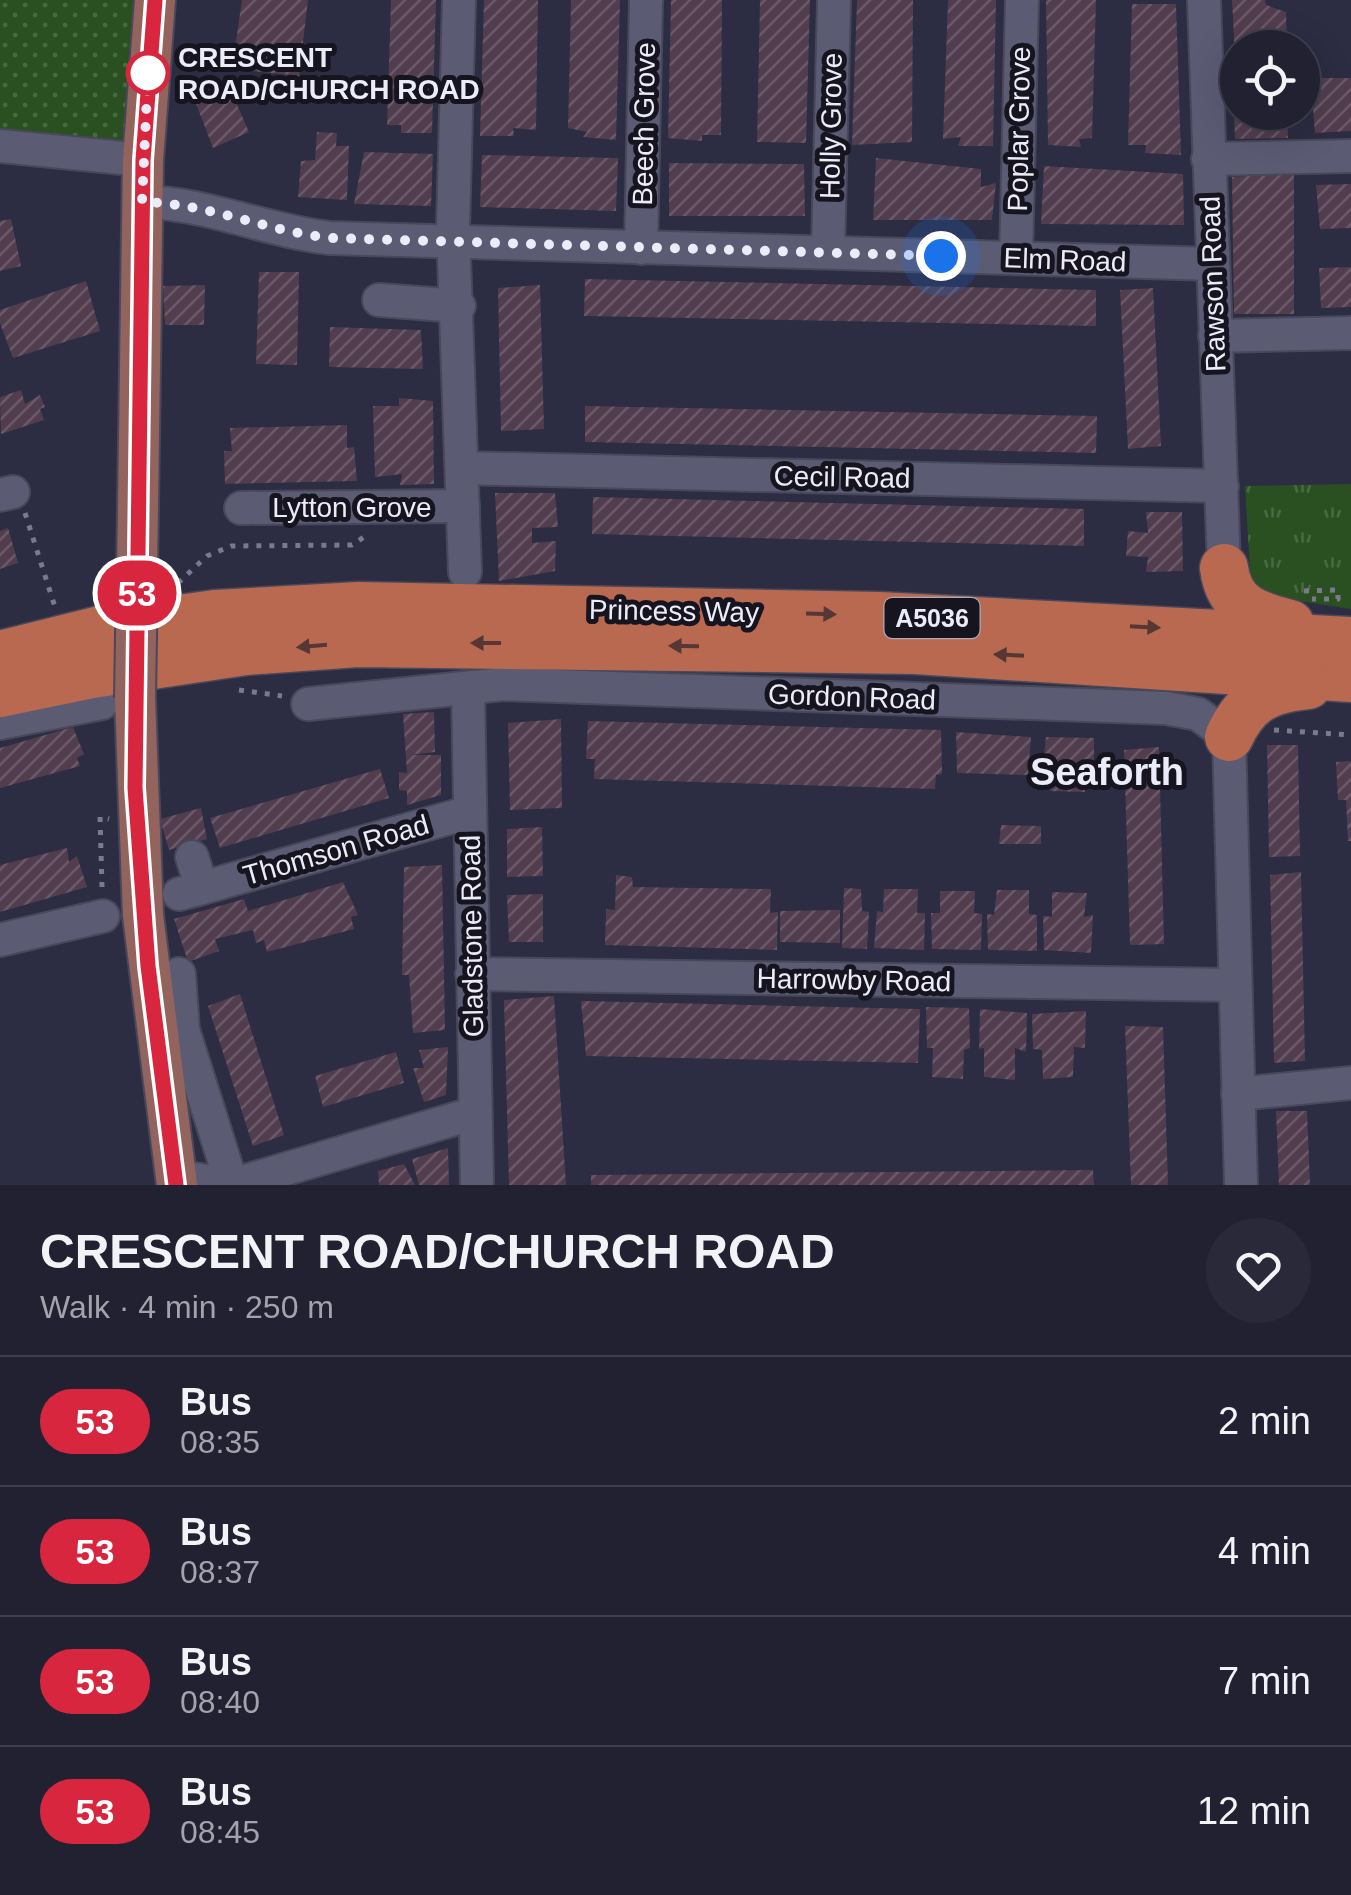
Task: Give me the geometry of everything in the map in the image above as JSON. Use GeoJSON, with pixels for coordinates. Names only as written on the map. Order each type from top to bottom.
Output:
{"type":"FeatureCollection","features":[{"type":"Feature","properties":{"kind":"highway"},"geometry":{"type":"LineString","coordinates":[[1224,568],[1231,597],[1247,610],[1351,640]]}},
{"type":"Feature","properties":{"kind":"highway","name":"Princess Way"},"geometry":{"type":"LineString","coordinates":[[0,655],[100,630],[215,614],[359,606],[1018,621],[1351,640]]}},
{"type":"Feature","properties":{"kind":"highway","name":"Princess Way"},"geometry":{"type":"LineString","coordinates":[[0,694],[92,674],[246,652],[358,642],[915,650],[1351,680]]}},
{"type":"Feature","properties":{"kind":"highway"},"geometry":{"type":"LineString","coordinates":[[1248,732],[1241,712],[1259,696],[1292,687],[1351,680]]}},
{"type":"Feature","properties":{"kind":"main road"},"geometry":{"type":"LineString","coordinates":[[155,0],[142,202],[155,581],[103,711],[143,915],[176,1180]]}},
{"type":"Feature","properties":{"kind":"street"},"geometry":{"type":"LineString","coordinates":[[459,0],[456,242],[465,572]]}},
{"type":"Feature","properties":{"kind":"street","name":"Beech Grove"},"geometry":{"type":"LineString","coordinates":[[641,248],[646,0]]}},
{"type":"Feature","properties":{"kind":"street","name":"Holly Grove"},"geometry":{"type":"LineString","coordinates":[[828,252],[834,0]]}},
{"type":"Feature","properties":{"kind":"street","name":"Poplar Grove"},"geometry":{"type":"LineString","coordinates":[[1016,258],[1022,0]]}},
{"type":"Feature","properties":{"kind":"street","name":"Rawson Road"},"geometry":{"type":"LineString","coordinates":[[1204,0],[1224,568]]}},
{"type":"Feature","properties":{"kind":"street"},"geometry":{"type":"LineString","coordinates":[[0,146],[143,160]]}},
{"type":"Feature","properties":{"kind":"street"},"geometry":{"type":"LineString","coordinates":[[1208,159],[1351,156]]}},
{"type":"Feature","properties":{"kind":"street","name":"Elm Road"},"geometry":{"type":"LineString","coordinates":[[142,202],[180,204],[307,236],[1212,264]]}},
{"type":"Feature","properties":{"kind":"street"},"geometry":{"type":"LineString","coordinates":[[379,300],[459,306]]}},
{"type":"Feature","properties":{"kind":"street"},"geometry":{"type":"LineString","coordinates":[[1216,336],[1351,333]]}},
{"type":"Feature","properties":{"kind":"street","name":"Cecil Road"},"geometry":{"type":"LineString","coordinates":[[462,468],[1222,486]]}},
{"type":"Feature","properties":{"kind":"street","name":"Lytton Grove"},"geometry":{"type":"LineString","coordinates":[[241,508],[463,506]]}},
{"type":"Feature","properties":{"kind":"street","name":"Gordon Road"},"geometry":{"type":"LineString","coordinates":[[308,704],[503,684],[1166,708],[1198,714],[1248,732]]}},
{"type":"Feature","properties":{"kind":"street","name":"Gladstone Road"},"geometry":{"type":"LineString","coordinates":[[468,688],[476,1185]]}},
{"type":"Feature","properties":{"kind":"street"},"geometry":{"type":"LineString","coordinates":[[0,723],[103,711]]}},
{"type":"Feature","properties":{"kind":"street"},"geometry":{"type":"LineString","coordinates":[[1241,1185],[1236,985],[1248,732]]}},
{"type":"Feature","properties":{"kind":"street","name":"Thomson Road"},"geometry":{"type":"LineString","coordinates":[[191,880],[470,812]]}},
{"type":"Feature","properties":{"kind":"street"},"geometry":{"type":"LineString","coordinates":[[0,940],[103,904]]}},
{"type":"Feature","properties":{"kind":"street"},"geometry":{"type":"LineString","coordinates":[[179,974],[183,1030],[232,1185]]}},
{"type":"Feature","properties":{"kind":"street","name":"Harrowby Road"},"geometry":{"type":"LineString","coordinates":[[472,974],[1236,985]]}},
{"type":"Feature","properties":{"kind":"street"},"geometry":{"type":"LineString","coordinates":[[1238,1094],[1351,1083]]}},
{"type":"Feature","properties":{"kind":"street"},"geometry":{"type":"LineString","coordinates":[[176,1180],[232,1185],[475,1113]]}},
{"type":"Feature","properties":{"kind":"path"},"geometry":{"type":"LineString","coordinates":[[6,494],[26,515],[58,620]]}},
{"type":"Feature","properties":{"kind":"path"},"geometry":{"type":"LineString","coordinates":[[155,581],[232,546],[352,545],[385,524],[385,507]]}},
{"type":"Feature","properties":{"kind":"path"},"geometry":{"type":"LineString","coordinates":[[1248,732],[1351,735]]}},
{"type":"Feature","properties":{"kind":"green space"},"geometry":{"type":"Polygon","coordinates":[[[0,0],[140,0],[129,152],[0,130],[0,0]]]}},
{"type":"Feature","properties":{"kind":"green space"},"geometry":{"type":"Polygon","coordinates":[[[1351,484],[1351,609],[1266,596],[1251,586],[1245,486],[1351,484]]]}},
{"type":"Feature","properties":{"kind":"building"},"geometry":{"type":"Polygon","coordinates":[[[242,0],[308,0],[299,76],[232,69],[242,0]]]}},
{"type":"Feature","properties":{"kind":"building"},"geometry":{"type":"Polygon","coordinates":[[[391,0],[436,0],[432,133],[401,133],[401,125],[387,125],[391,0]]]}},
{"type":"Feature","properties":{"kind":"building"},"geometry":{"type":"Polygon","coordinates":[[[484,0],[538,0],[536,130],[513,128],[514,136],[480,136],[484,0]]]}},
{"type":"Feature","properties":{"kind":"building"},"geometry":{"type":"Polygon","coordinates":[[[571,0],[620,0],[616,140],[583,137],[587,132],[568,128],[571,0]]]}},
{"type":"Feature","properties":{"kind":"building"},"geometry":{"type":"Polygon","coordinates":[[[671,0],[722,0],[721,135],[702,135],[702,141],[668,138],[671,0]]]}},
{"type":"Feature","properties":{"kind":"building"},"geometry":{"type":"Polygon","coordinates":[[[760,0],[810,0],[806,143],[757,142],[760,0]]]}},
{"type":"Feature","properties":{"kind":"building"},"geometry":{"type":"Polygon","coordinates":[[[857,0],[913,0],[912,142],[852,145],[857,0]]]}},
{"type":"Feature","properties":{"kind":"building"},"geometry":{"type":"Polygon","coordinates":[[[948,0],[996,0],[993,146],[958,146],[961,137],[943,139],[948,0]]]}},
{"type":"Feature","properties":{"kind":"building"},"geometry":{"type":"Polygon","coordinates":[[[1046,0],[1096,0],[1092,138],[1079,139],[1081,147],[1048,145],[1046,0]]]}},
{"type":"Feature","properties":{"kind":"building"},"geometry":{"type":"Polygon","coordinates":[[[1232,0],[1265,0],[1266,5],[1286,12],[1286,30],[1234,30],[1232,0]]]}},
{"type":"Feature","properties":{"kind":"building"},"geometry":{"type":"Polygon","coordinates":[[[1132,4],[1176,4],[1181,155],[1145,153],[1146,145],[1128,145],[1132,4]]]}},
{"type":"Feature","properties":{"kind":"building"},"geometry":{"type":"Polygon","coordinates":[[[1321,78],[1351,78],[1351,131],[1315,133],[1320,130],[1321,78]]]}},
{"type":"Feature","properties":{"kind":"building"},"geometry":{"type":"Polygon","coordinates":[[[231,91],[249,132],[213,148],[195,101],[231,91]]]}},
{"type":"Feature","properties":{"kind":"building"},"geometry":{"type":"Polygon","coordinates":[[[1235,130],[1288,130],[1288,138],[1235,139],[1235,130]]]}},
{"type":"Feature","properties":{"kind":"building"},"geometry":{"type":"Polygon","coordinates":[[[317,132],[337,133],[336,146],[349,146],[347,200],[298,197],[301,161],[315,160],[317,132]]]}},
{"type":"Feature","properties":{"kind":"building"},"geometry":{"type":"Polygon","coordinates":[[[364,152],[433,154],[431,206],[354,204],[364,152]]]}},
{"type":"Feature","properties":{"kind":"building"},"geometry":{"type":"Polygon","coordinates":[[[482,155],[618,158],[616,211],[480,207],[482,155]]]}},
{"type":"Feature","properties":{"kind":"building"},"geometry":{"type":"Polygon","coordinates":[[[876,158],[981,169],[981,187],[996,183],[992,220],[873,220],[876,158]]]}},
{"type":"Feature","properties":{"kind":"building"},"geometry":{"type":"Polygon","coordinates":[[[669,163],[804,164],[805,216],[669,216],[669,163]]]}},
{"type":"Feature","properties":{"kind":"building"},"geometry":{"type":"Polygon","coordinates":[[[1044,166],[1183,174],[1184,225],[1041,224],[1044,166]]]}},
{"type":"Feature","properties":{"kind":"building"},"geometry":{"type":"Polygon","coordinates":[[[1294,173],[1294,314],[1234,314],[1232,177],[1294,173]]]}},
{"type":"Feature","properties":{"kind":"building"},"geometry":{"type":"Polygon","coordinates":[[[1351,184],[1351,228],[1320,229],[1316,185],[1351,184]]]}},
{"type":"Feature","properties":{"kind":"building"},"geometry":{"type":"Polygon","coordinates":[[[11,219],[21,266],[0,271],[0,221],[11,219]]]}},
{"type":"Feature","properties":{"kind":"building"},"geometry":{"type":"Polygon","coordinates":[[[1351,267],[1351,307],[1321,308],[1319,268],[1351,267]]]}},
{"type":"Feature","properties":{"kind":"building"},"geometry":{"type":"Polygon","coordinates":[[[259,272],[299,272],[297,365],[256,364],[259,272]]]}},
{"type":"Feature","properties":{"kind":"building"},"geometry":{"type":"Polygon","coordinates":[[[585,279],[1096,290],[1096,326],[584,316],[585,279]]]}},
{"type":"Feature","properties":{"kind":"building"},"geometry":{"type":"Polygon","coordinates":[[[86,281],[100,331],[13,358],[0,323],[0,310],[86,281]]]}},
{"type":"Feature","properties":{"kind":"building"},"geometry":{"type":"Polygon","coordinates":[[[205,285],[204,325],[165,325],[163,286],[205,285]]]}},
{"type":"Feature","properties":{"kind":"building"},"geometry":{"type":"Polygon","coordinates":[[[540,285],[544,429],[501,431],[498,288],[540,285]]]}},
{"type":"Feature","properties":{"kind":"building"},"geometry":{"type":"Polygon","coordinates":[[[1153,288],[1161,446],[1128,449],[1120,290],[1153,288]]]}},
{"type":"Feature","properties":{"kind":"building"},"geometry":{"type":"Polygon","coordinates":[[[330,327],[421,330],[423,369],[329,367],[330,327]]]}},
{"type":"Feature","properties":{"kind":"building"},"geometry":{"type":"Polygon","coordinates":[[[21,390],[25,404],[40,395],[45,407],[40,409],[44,420],[1,434],[0,397],[21,390]]]}},
{"type":"Feature","properties":{"kind":"building"},"geometry":{"type":"Polygon","coordinates":[[[399,398],[433,401],[434,484],[400,485],[402,474],[375,477],[373,406],[399,406],[399,398]]]}},
{"type":"Feature","properties":{"kind":"building"},"geometry":{"type":"Polygon","coordinates":[[[585,406],[1097,416],[1096,453],[585,442],[585,406]]]}},
{"type":"Feature","properties":{"kind":"building"},"geometry":{"type":"Polygon","coordinates":[[[347,425],[347,448],[354,447],[357,481],[225,484],[224,451],[232,451],[230,428],[347,425]]]}},
{"type":"Feature","properties":{"kind":"building"},"geometry":{"type":"Polygon","coordinates":[[[495,493],[555,493],[558,527],[532,528],[532,543],[556,541],[555,571],[499,581],[495,493]]]}},
{"type":"Feature","properties":{"kind":"building"},"geometry":{"type":"Polygon","coordinates":[[[593,497],[1084,509],[1084,546],[592,534],[593,497]]]}},
{"type":"Feature","properties":{"kind":"building"},"geometry":{"type":"Polygon","coordinates":[[[1146,512],[1182,512],[1183,571],[1146,572],[1148,557],[1126,556],[1128,531],[1148,533],[1146,512]]]}},
{"type":"Feature","properties":{"kind":"building"},"geometry":{"type":"Polygon","coordinates":[[[8,528],[18,563],[0,569],[0,531],[8,528]]]}},
{"type":"Feature","properties":{"kind":"building"},"geometry":{"type":"Polygon","coordinates":[[[434,712],[435,752],[410,755],[441,755],[441,795],[407,805],[407,791],[399,790],[399,772],[407,773],[403,714],[434,712]]]}},
{"type":"Feature","properties":{"kind":"building"},"geometry":{"type":"Polygon","coordinates":[[[561,719],[562,808],[510,810],[508,723],[561,719]]]}},
{"type":"Feature","properties":{"kind":"building"},"geometry":{"type":"Polygon","coordinates":[[[588,721],[941,730],[942,774],[936,775],[935,789],[594,779],[595,759],[586,759],[588,721]]]}},
{"type":"Feature","properties":{"kind":"building"},"geometry":{"type":"Polygon","coordinates":[[[73,727],[84,754],[77,758],[80,766],[0,788],[0,748],[73,727]]]}},
{"type":"Feature","properties":{"kind":"building"},"geometry":{"type":"Polygon","coordinates":[[[956,732],[1031,737],[1028,775],[957,773],[956,732]]]}},
{"type":"Feature","properties":{"kind":"building"},"geometry":{"type":"Polygon","coordinates":[[[1046,737],[1094,738],[1094,773],[1082,772],[1085,792],[1050,791],[1053,771],[1042,772],[1046,737]]]}},
{"type":"Feature","properties":{"kind":"building"},"geometry":{"type":"Polygon","coordinates":[[[1267,745],[1298,745],[1300,856],[1269,857],[1267,745]]]}},
{"type":"Feature","properties":{"kind":"building"},"geometry":{"type":"Polygon","coordinates":[[[1159,747],[1164,944],[1130,945],[1124,750],[1159,747]]]}},
{"type":"Feature","properties":{"kind":"building"},"geometry":{"type":"Polygon","coordinates":[[[1351,761],[1348,841],[1346,800],[1338,800],[1336,762],[1351,761]]]}},
{"type":"Feature","properties":{"kind":"building"},"geometry":{"type":"Polygon","coordinates":[[[380,769],[389,798],[220,848],[210,818],[380,769]]]}},
{"type":"Feature","properties":{"kind":"building"},"geometry":{"type":"Polygon","coordinates":[[[201,808],[207,839],[169,850],[160,819],[201,808]]]}},
{"type":"Feature","properties":{"kind":"building"},"geometry":{"type":"Polygon","coordinates":[[[1001,825],[1041,826],[1041,844],[999,844],[1001,825]]]}},
{"type":"Feature","properties":{"kind":"building"},"geometry":{"type":"Polygon","coordinates":[[[542,827],[543,876],[507,877],[507,829],[542,827]]]}},
{"type":"Feature","properties":{"kind":"building"},"geometry":{"type":"Polygon","coordinates":[[[67,848],[69,862],[77,856],[87,887],[0,912],[0,865],[67,848]]]}},
{"type":"Feature","properties":{"kind":"building"},"geometry":{"type":"Polygon","coordinates":[[[442,865],[445,1030],[413,1033],[409,975],[402,975],[404,867],[442,865]]]}},
{"type":"Feature","properties":{"kind":"building"},"geometry":{"type":"Polygon","coordinates":[[[1301,872],[1305,1061],[1274,1063],[1270,875],[1301,872]]]}},
{"type":"Feature","properties":{"kind":"building"},"geometry":{"type":"Polygon","coordinates":[[[616,875],[632,877],[633,887],[771,889],[770,913],[778,912],[777,950],[605,945],[606,909],[615,910],[616,875]]]}},
{"type":"Feature","properties":{"kind":"building"},"geometry":{"type":"Polygon","coordinates":[[[343,882],[358,915],[351,917],[354,929],[267,952],[264,940],[256,943],[253,930],[215,939],[219,951],[188,962],[174,919],[244,899],[248,911],[343,882]]]}},
{"type":"Feature","properties":{"kind":"building"},"geometry":{"type":"Polygon","coordinates":[[[844,888],[861,889],[862,911],[869,912],[867,949],[842,948],[844,888]]]}},
{"type":"Feature","properties":{"kind":"building"},"geometry":{"type":"Polygon","coordinates":[[[884,889],[918,889],[917,913],[925,913],[924,950],[874,948],[877,911],[883,912],[884,889]]]}},
{"type":"Feature","properties":{"kind":"building"},"geometry":{"type":"Polygon","coordinates":[[[997,890],[1029,890],[1029,914],[1037,915],[1037,951],[988,950],[987,914],[994,915],[997,890]]]}},
{"type":"Feature","properties":{"kind":"building"},"geometry":{"type":"Polygon","coordinates":[[[940,891],[975,891],[974,913],[982,914],[981,950],[932,949],[931,913],[940,913],[940,891]]]}},
{"type":"Feature","properties":{"kind":"building"},"geometry":{"type":"Polygon","coordinates":[[[1052,892],[1087,893],[1084,917],[1093,915],[1091,953],[1044,950],[1043,916],[1052,917],[1052,892]]]}},
{"type":"Feature","properties":{"kind":"building"},"geometry":{"type":"Polygon","coordinates":[[[543,894],[543,942],[509,942],[507,895],[543,894]]]}},
{"type":"Feature","properties":{"kind":"building"},"geometry":{"type":"Polygon","coordinates":[[[840,910],[840,943],[780,942],[780,911],[840,910]]]}},
{"type":"Feature","properties":{"kind":"building"},"geometry":{"type":"Polygon","coordinates":[[[240,994],[284,1135],[253,1146],[208,1006],[240,994]]]}},
{"type":"Feature","properties":{"kind":"building"},"geometry":{"type":"Polygon","coordinates":[[[554,996],[566,1185],[509,1185],[504,1000],[554,996]]]}},
{"type":"Feature","properties":{"kind":"building"},"geometry":{"type":"Polygon","coordinates":[[[581,1001],[920,1009],[918,1063],[586,1056],[581,1001]]]}},
{"type":"Feature","properties":{"kind":"building"},"geometry":{"type":"Polygon","coordinates":[[[926,1007],[969,1008],[970,1048],[964,1050],[963,1079],[932,1077],[933,1048],[927,1048],[926,1007]]]}},
{"type":"Feature","properties":{"kind":"building"},"geometry":{"type":"Polygon","coordinates":[[[980,1009],[1027,1013],[1026,1052],[1015,1048],[1015,1080],[984,1077],[984,1048],[979,1049],[980,1009]]]}},
{"type":"Feature","properties":{"kind":"building"},"geometry":{"type":"Polygon","coordinates":[[[1086,1011],[1085,1048],[1074,1047],[1073,1077],[1043,1079],[1042,1050],[1033,1049],[1032,1014],[1086,1011]]]}},
{"type":"Feature","properties":{"kind":"building"},"geometry":{"type":"Polygon","coordinates":[[[1125,1026],[1163,1027],[1168,1185],[1131,1185],[1125,1026]]]}},
{"type":"Feature","properties":{"kind":"building"},"geometry":{"type":"Polygon","coordinates":[[[448,1047],[446,1095],[424,1102],[413,1068],[424,1068],[419,1050],[448,1047]]]}},
{"type":"Feature","properties":{"kind":"building"},"geometry":{"type":"Polygon","coordinates":[[[396,1052],[404,1083],[323,1107],[315,1076],[396,1052]]]}},
{"type":"Feature","properties":{"kind":"building"},"geometry":{"type":"Polygon","coordinates":[[[1276,1111],[1307,1111],[1310,1185],[1279,1185],[1276,1111]]]}},
{"type":"Feature","properties":{"kind":"building"},"geometry":{"type":"Polygon","coordinates":[[[448,1148],[449,1185],[419,1185],[412,1159],[448,1148]]]}},
{"type":"Feature","properties":{"kind":"building"},"geometry":{"type":"Polygon","coordinates":[[[404,1164],[415,1185],[379,1185],[378,1171],[404,1164]]]}},
{"type":"Feature","properties":{"kind":"building"},"geometry":{"type":"Polygon","coordinates":[[[1093,1170],[1094,1185],[591,1185],[591,1175],[1093,1170]]]}},
{"type":"Feature","properties":{"kind":"bus line","name":"53"},"geometry":{"type":"LineString","coordinates":[[155,0],[143,160],[135,788],[148,966],[176,1185]]}},
{"type":"Feature","properties":{"kind":"place","name":"CRESCENT ROAD/CHURCH ROAD"},"geometry":{"type":"Point","coordinates":[148,73]}},
{"type":"Feature","properties":{"kind":"district","name":"Seaforth"},"geometry":{"type":"Point","coordinates":[1107,772]}},
{"type":"Feature","properties":{"kind":"route"},"geometry":{"type":"LineString","coordinates":[[148,73],[142,202],[192,206],[257,226],[330,238],[941,256]]}}]}
